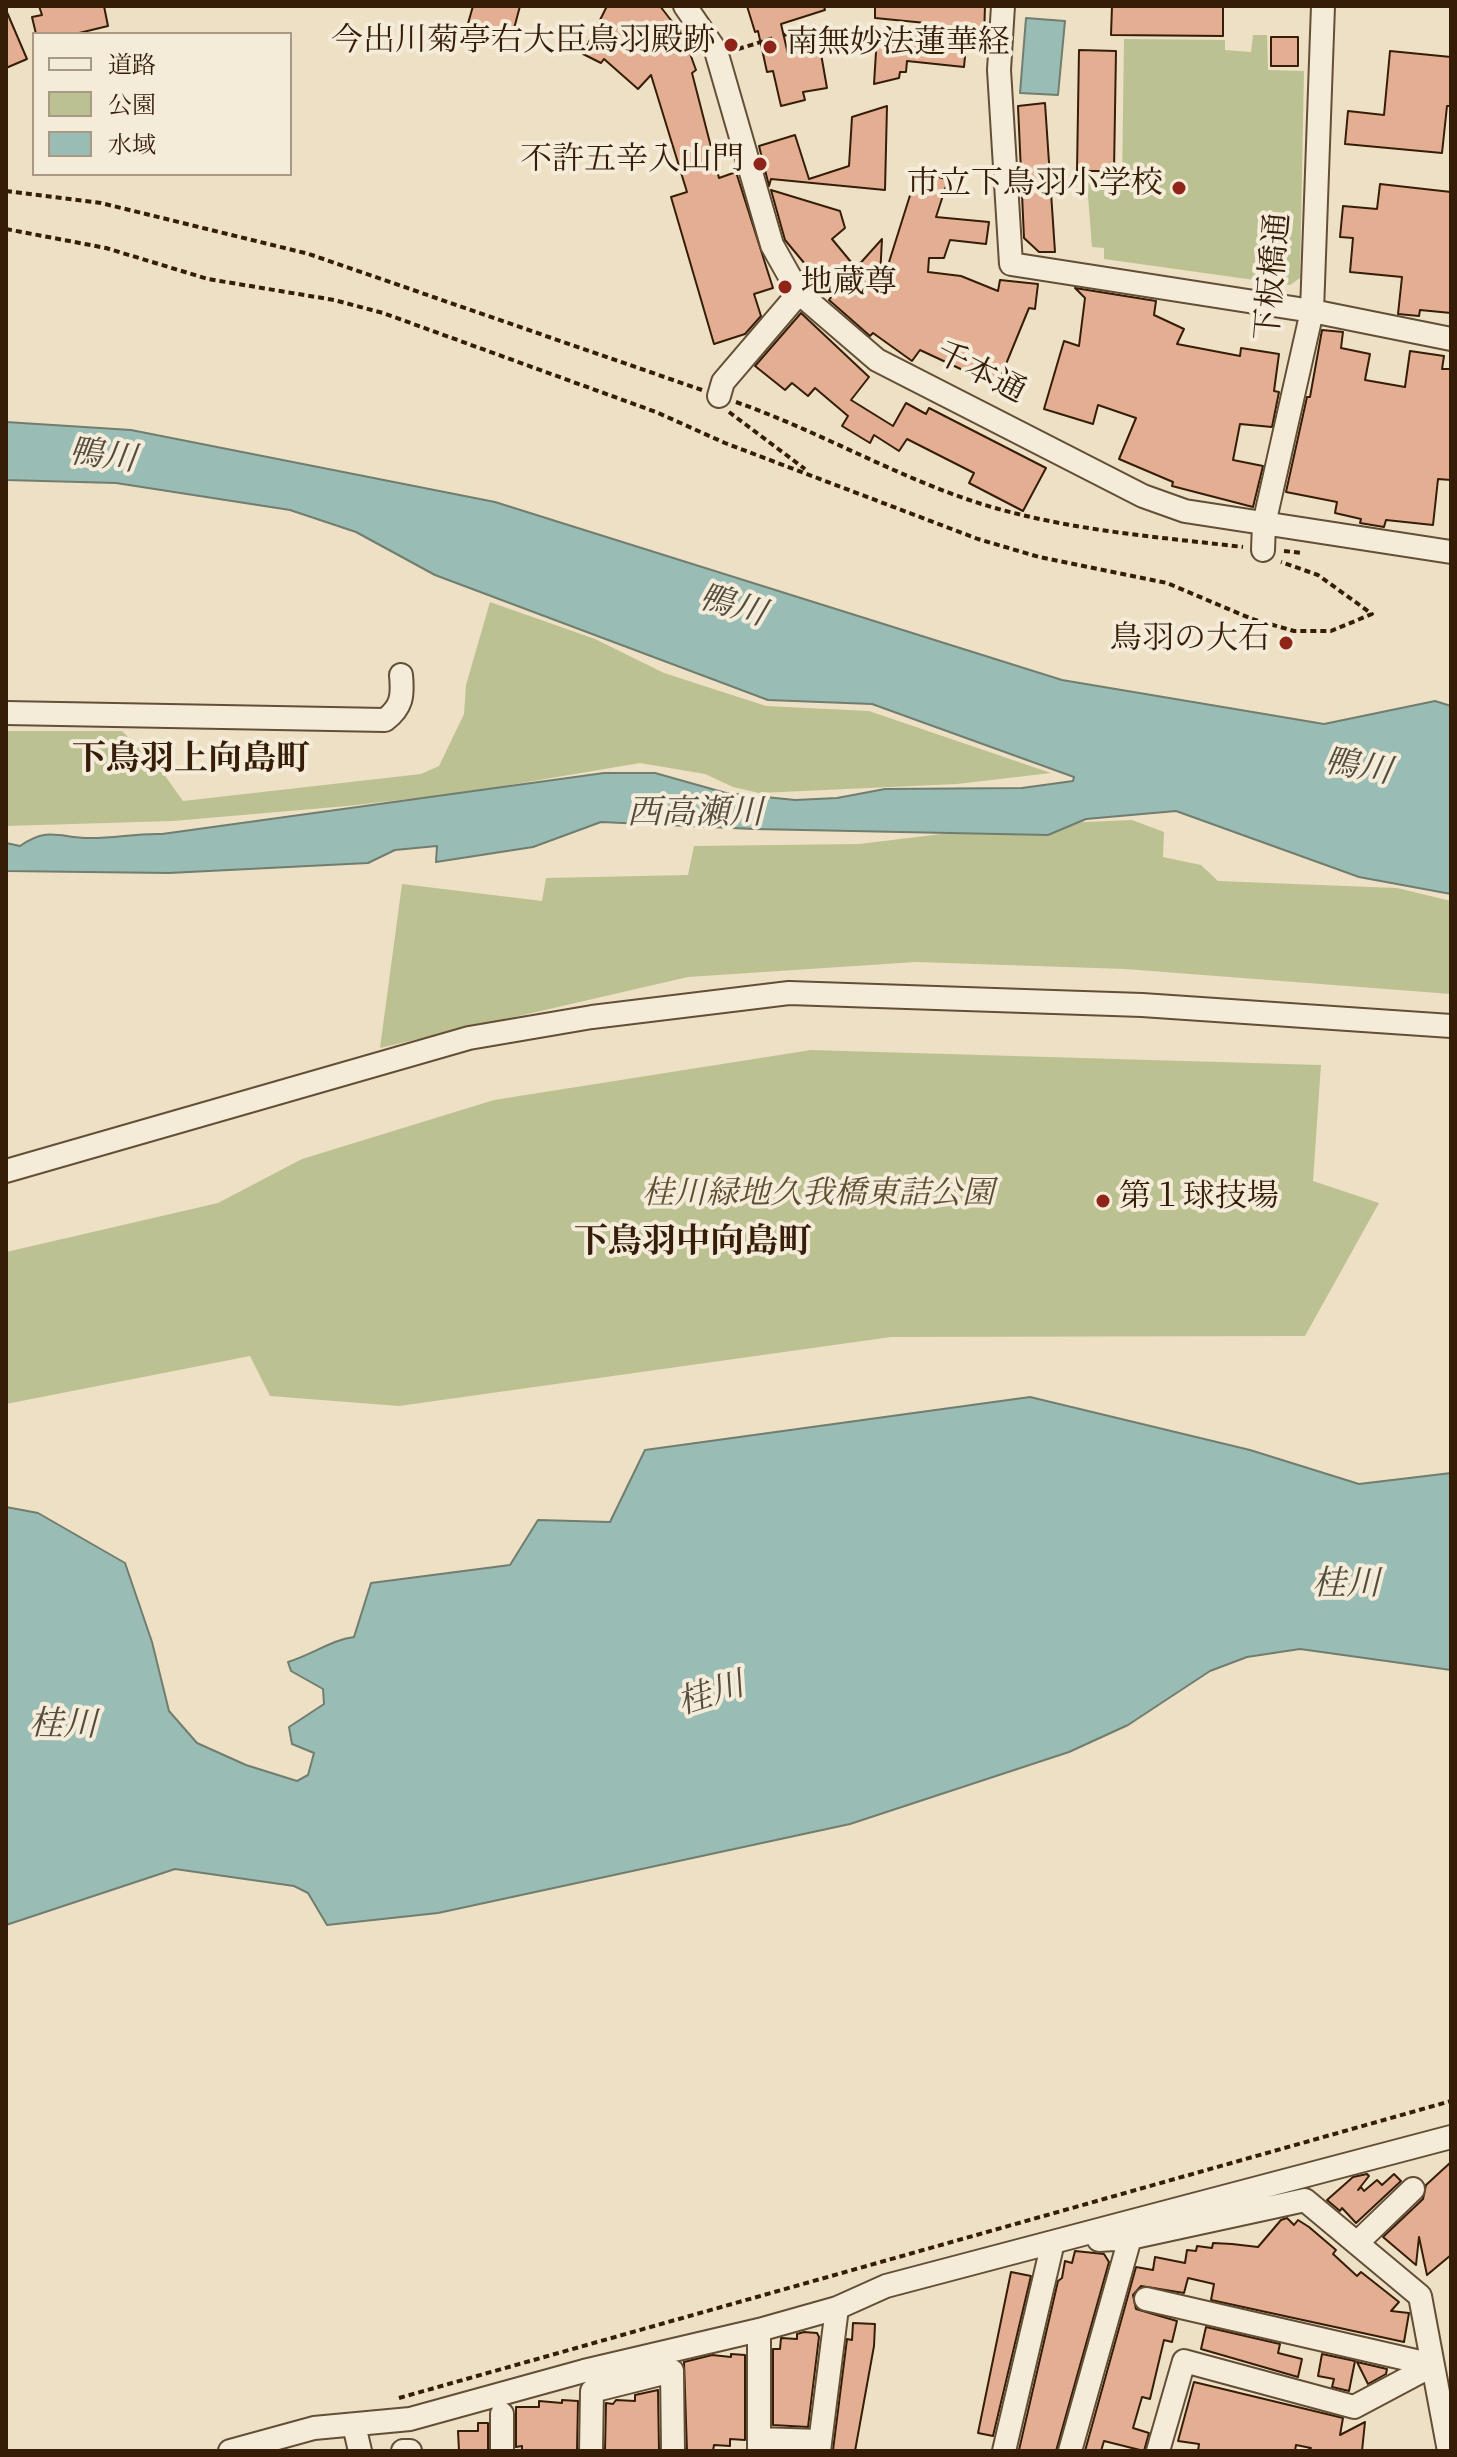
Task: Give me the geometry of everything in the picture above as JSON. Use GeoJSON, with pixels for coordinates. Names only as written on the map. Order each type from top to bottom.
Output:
{"type":"FeatureCollection","features":[{"type":"Feature","properties":{"kind":"street","name":"千本通"},"geometry":{"type":"LineString","coordinates":[[685,6],[716,51],[772,245],[799,293],[877,360],[1143,496],[1185,511],[1451,552]]}},
{"type":"Feature","properties":{"kind":"street"},"geometry":{"type":"LineString","coordinates":[[1003,6],[999,70],[1011,264],[1312,311],[1451,339]]}},
{"type":"Feature","properties":{"kind":"street","name":"下板橋通"},"geometry":{"type":"LineString","coordinates":[[1263,550],[1264,524],[1312,311],[1323,6]]}},
{"type":"Feature","properties":{"kind":"street"},"geometry":{"type":"LineString","coordinates":[[719,396],[723,382],[799,293]]}},
{"type":"Feature","properties":{"kind":"street"},"geometry":{"type":"LineString","coordinates":[[6,713],[385,720],[397,711],[401,702],[401,675]]}},
{"type":"Feature","properties":{"kind":"street"},"geometry":{"type":"LineString","coordinates":[[6,1171],[469,1038],[592,1017],[789,993],[1142,1005],[1451,1026]]}},
{"type":"Feature","properties":{"kind":"street"},"geometry":{"type":"LineString","coordinates":[[230,2451],[314,2428],[410,2419],[588,2381],[837,2308],[886,2286],[1451,2137]]}},
{"type":"Feature","properties":{"kind":"street"},"geometry":{"type":"LineString","coordinates":[[1358,2242],[1413,2189]]}},
{"type":"Feature","properties":{"kind":"street"},"geometry":{"type":"LineString","coordinates":[[1053,2242],[1130,2238],[1305,2200],[1420,2296],[1449,2451]]}},
{"type":"Feature","properties":{"kind":"street"},"geometry":{"type":"LineString","coordinates":[[1070,2451],[1130,2238]]}},
{"type":"Feature","properties":{"kind":"street"},"geometry":{"type":"LineString","coordinates":[[1004,2451],[1053,2242]]}},
{"type":"Feature","properties":{"kind":"street"},"geometry":{"type":"LineString","coordinates":[[1146,2299],[1433,2365]]}},
{"type":"Feature","properties":{"kind":"street"},"geometry":{"type":"LineString","coordinates":[[759,2330],[759,2445],[819,2446],[837,2308]]}},
{"type":"Feature","properties":{"kind":"street"},"geometry":{"type":"LineString","coordinates":[[1158,2451],[1184,2361],[1354,2407],[1433,2365]]}},
{"type":"Feature","properties":{"kind":"street"},"geometry":{"type":"LineString","coordinates":[[588,2381],[672,2371],[673,2451]]}},
{"type":"Feature","properties":{"kind":"street"},"geometry":{"type":"LineString","coordinates":[[588,2381],[591,2451]]}},
{"type":"Feature","properties":{"kind":"street"},"geometry":{"type":"LineString","coordinates":[[502,2414],[502,2451]]}},
{"type":"Feature","properties":{"kind":"street"},"geometry":{"type":"LineString","coordinates":[[354,2425],[360,2451]]}},
{"type":"Feature","properties":{"kind":"street"},"geometry":{"type":"LineString","coordinates":[[403,2451],[410,2451]]}},
{"type":"Feature","properties":{"kind":"path"},"geometry":{"type":"LineString","coordinates":[[783,35],[801,32],[851,34]]}},
{"type":"Feature","properties":{"kind":"path"},"geometry":{"type":"LineString","coordinates":[[738,49],[774,38]]}},
{"type":"Feature","properties":{"kind":"path"},"geometry":{"type":"LineString","coordinates":[[6,229],[106,248],[208,279],[334,300],[383,313],[656,412],[725,443],[978,539],[1039,557],[1167,583],[1252,619],[1294,631],[1331,631],[1372,614],[1318,575],[1272,558],[1263,550]]}},
{"type":"Feature","properties":{"kind":"path"},"geometry":{"type":"LineString","coordinates":[[719,396],[726,409],[810,473]]}},
{"type":"Feature","properties":{"kind":"path"},"geometry":{"type":"LineString","coordinates":[[387,2402],[1451,2101]]}},
{"type":"Feature","properties":{"kind":"green space","name":"市立下鳥羽小学校"},"geometry":{"type":"Polygon","coordinates":[[[1253,35],[1267,35],[1268,70],[1304,71],[1300,278],[1290,285],[1104,259],[1104,248],[1092,247],[1087,183],[1122,182],[1124,39],[1225,40],[1225,50],[1251,52],[1253,35]]]}},
{"type":"Feature","properties":{"kind":"green space"},"geometry":{"type":"Polygon","coordinates":[[[490,602],[595,639],[664,673],[766,706],[869,711],[1051,773],[957,784],[759,793],[733,787],[705,774],[640,763],[463,793],[347,806],[173,821],[6,826],[6,731],[122,731],[158,766],[183,801],[421,774],[439,766],[464,714],[466,685],[490,602]]]}},
{"type":"Feature","properties":{"kind":"green space"},"geometry":{"type":"Polygon","coordinates":[[[1132,820],[1164,832],[1163,857],[1201,865],[1218,881],[1397,888],[1451,901],[1451,994],[1125,969],[916,962],[688,977],[380,1048],[402,884],[542,901],[546,878],[688,875],[694,846],[859,844],[1016,825],[1132,820]]]}},
{"type":"Feature","properties":{"kind":"green space","name":"桂川緑地久我橋東詰公園"},"geometry":{"type":"Polygon","coordinates":[[[811,1050],[1321,1065],[1313,1181],[1379,1203],[1305,1336],[891,1337],[399,1406],[270,1396],[250,1356],[6,1404],[6,1252],[218,1203],[302,1159],[494,1100],[811,1050]]]}},
{"type":"Feature","properties":{"kind":"water"},"geometry":{"type":"Polygon","coordinates":[[[1026,18],[1065,21],[1058,95],[1020,93],[1026,18]]]}},
{"type":"Feature","properties":{"kind":"water"},"geometry":{"type":"Polygon","coordinates":[[[6,422],[131,430],[495,502],[1062,680],[1324,724],[1435,701],[1451,706],[1451,894],[1359,877],[1176,811],[1086,819],[1048,835],[754,829],[601,822],[533,847],[436,862],[437,846],[395,850],[368,863],[169,873],[6,871],[6,843],[20,846],[40,836],[56,834],[92,838],[162,834],[604,773],[655,773],[726,793],[795,800],[837,798],[885,789],[1022,788],[1073,781],[1074,777],[872,704],[768,700],[435,575],[356,532],[290,510],[116,483],[6,480],[6,422]]]}},
{"type":"Feature","properties":{"kind":"water","name":"桂川"},"geometry":{"type":"Polygon","coordinates":[[[1030,1397],[1250,1450],[1359,1484],[1451,1473],[1451,1670],[1300,1649],[1247,1657],[1210,1671],[1128,1725],[1069,1752],[850,1824],[438,1913],[327,1925],[308,1893],[294,1886],[175,1869],[6,1925],[6,1507],[38,1513],[125,1563],[152,1642],[169,1711],[197,1743],[246,1765],[297,1781],[308,1775],[314,1753],[292,1744],[289,1727],[324,1704],[323,1689],[291,1671],[288,1662],[354,1637],[371,1583],[510,1565],[538,1520],[610,1522],[645,1450],[1030,1397]]]}},
{"type":"Feature","properties":{"kind":"building"},"geometry":{"type":"Polygon","coordinates":[[[39,6],[104,6],[108,26],[83,32],[36,32],[32,17],[42,15],[39,6]]]}},
{"type":"Feature","properties":{"kind":"building"},"geometry":{"type":"Polygon","coordinates":[[[473,6],[520,6],[511,40],[467,27],[473,6]]]}},
{"type":"Feature","properties":{"kind":"building"},"geometry":{"type":"Polygon","coordinates":[[[607,6],[660,6],[684,37],[696,70],[692,73],[719,178],[736,172],[773,288],[754,294],[761,316],[745,334],[714,344],[671,197],[687,192],[651,75],[638,89],[604,59],[601,63],[583,54],[607,6]]]}},
{"type":"Feature","properties":{"kind":"building"},"geometry":{"type":"Polygon","coordinates":[[[747,6],[824,6],[825,10],[781,24],[788,54],[820,48],[827,88],[803,92],[805,100],[781,106],[773,71],[767,72],[758,31],[755,32],[747,6]]]}},
{"type":"Feature","properties":{"kind":"building"},"geometry":{"type":"Polygon","coordinates":[[[875,6],[985,6],[984,36],[967,35],[964,67],[907,61],[906,72],[900,72],[899,78],[874,84],[877,36],[936,24],[875,18],[875,6]]]}},
{"type":"Feature","properties":{"kind":"building"},"geometry":{"type":"Polygon","coordinates":[[[1112,6],[1223,6],[1223,36],[1111,35],[1112,6]]]}},
{"type":"Feature","properties":{"kind":"building"},"geometry":{"type":"Polygon","coordinates":[[[6,10],[27,59],[6,68],[6,10]]]}},
{"type":"Feature","properties":{"kind":"building"},"geometry":{"type":"Polygon","coordinates":[[[1271,37],[1298,37],[1298,66],[1271,66],[1271,37]]]}},
{"type":"Feature","properties":{"kind":"building"},"geometry":{"type":"Polygon","coordinates":[[[1079,50],[1116,51],[1114,171],[1077,171],[1079,50]]]}},
{"type":"Feature","properties":{"kind":"building"},"geometry":{"type":"Polygon","coordinates":[[[1390,51],[1451,57],[1451,106],[1447,106],[1442,153],[1345,144],[1348,111],[1384,115],[1390,51]]]}},
{"type":"Feature","properties":{"kind":"building"},"geometry":{"type":"Polygon","coordinates":[[[1045,103],[1055,252],[1039,252],[1024,238],[1018,106],[1045,103]]]}},
{"type":"Feature","properties":{"kind":"building"},"geometry":{"type":"Polygon","coordinates":[[[887,106],[885,190],[771,179],[769,186],[759,146],[795,135],[809,179],[849,166],[852,117],[887,106]]]}},
{"type":"Feature","properties":{"kind":"building"},"geometry":{"type":"Polygon","coordinates":[[[918,170],[948,180],[936,217],[989,222],[986,244],[950,240],[944,258],[929,258],[928,272],[961,276],[998,291],[1000,280],[1038,284],[1035,309],[1029,308],[997,386],[920,350],[912,361],[873,333],[870,336],[829,300],[832,296],[820,282],[829,272],[815,276],[785,240],[771,190],[840,211],[845,228],[832,239],[856,268],[882,239],[880,277],[884,278],[918,170]]]}},
{"type":"Feature","properties":{"kind":"building"},"geometry":{"type":"Polygon","coordinates":[[[1380,184],[1451,192],[1451,313],[1420,310],[1419,316],[1398,314],[1402,277],[1350,272],[1353,238],[1340,237],[1343,206],[1377,209],[1380,184]]]}},
{"type":"Feature","properties":{"kind":"building"},"geometry":{"type":"Polygon","coordinates":[[[1075,288],[1156,301],[1154,315],[1184,329],[1177,344],[1240,356],[1241,348],[1279,354],[1274,391],[1279,392],[1272,427],[1240,424],[1233,460],[1263,466],[1253,507],[1172,486],[1173,482],[1119,459],[1136,418],[1098,405],[1093,424],[1044,409],[1064,341],[1079,346],[1085,298],[1075,288]]]}},
{"type":"Feature","properties":{"kind":"building"},"geometry":{"type":"Polygon","coordinates":[[[801,313],[869,377],[851,400],[893,426],[906,403],[926,414],[929,408],[1046,468],[1023,511],[969,483],[974,473],[907,439],[899,451],[874,435],[870,443],[842,426],[848,416],[815,388],[808,396],[792,383],[785,390],[755,366],[801,313]]]}},
{"type":"Feature","properties":{"kind":"building"},"geometry":{"type":"Polygon","coordinates":[[[1322,330],[1343,332],[1341,348],[1370,354],[1365,380],[1405,387],[1410,351],[1444,356],[1442,369],[1451,369],[1451,480],[1438,479],[1433,525],[1386,520],[1384,527],[1360,523],[1361,519],[1335,513],[1337,502],[1286,492],[1307,397],[1310,397],[1322,330]]]}},
{"type":"Feature","properties":{"kind":"building"},"geometry":{"type":"Polygon","coordinates":[[[1451,2162],[1451,2255],[1427,2275],[1419,2237],[1416,2265],[1383,2237],[1423,2199],[1426,2185],[1451,2162]]]}},
{"type":"Feature","properties":{"kind":"building"},"geometry":{"type":"Polygon","coordinates":[[[1394,2174],[1401,2181],[1356,2223],[1342,2208],[1340,2211],[1327,2200],[1353,2177],[1369,2176],[1358,2190],[1361,2187],[1364,2191],[1377,2180],[1382,2185],[1394,2174]]]}},
{"type":"Feature","properties":{"kind":"building"},"geometry":{"type":"Polygon","coordinates":[[[1287,2218],[1294,2225],[1298,2220],[1309,2227],[1336,2250],[1333,2254],[1357,2276],[1361,2272],[1399,2302],[1391,2311],[1409,2313],[1404,2342],[1211,2300],[1214,2284],[1188,2278],[1184,2293],[1141,2286],[1133,2295],[1136,2309],[1177,2321],[1172,2342],[1164,2340],[1150,2399],[1142,2397],[1133,2428],[1149,2433],[1144,2451],[1104,2441],[1101,2451],[1085,2451],[1136,2267],[1153,2270],[1155,2257],[1185,2263],[1187,2250],[1196,2251],[1197,2246],[1212,2248],[1213,2243],[1258,2247],[1281,2220],[1287,2218]]]}},
{"type":"Feature","properties":{"kind":"building"},"geometry":{"type":"Polygon","coordinates":[[[1075,2251],[1104,2254],[1109,2262],[1056,2451],[1019,2450],[1058,2281],[1062,2278],[1065,2261],[1072,2263],[1075,2251]]]}},
{"type":"Feature","properties":{"kind":"building"},"geometry":{"type":"Polygon","coordinates":[[[1011,2272],[1031,2276],[993,2436],[978,2433],[1011,2272]]]}},
{"type":"Feature","properties":{"kind":"building"},"geometry":{"type":"Polygon","coordinates":[[[853,2323],[875,2324],[874,2346],[855,2451],[833,2450],[847,2339],[852,2340],[853,2323]]]}},
{"type":"Feature","properties":{"kind":"building"},"geometry":{"type":"Polygon","coordinates":[[[1206,2327],[1280,2344],[1278,2353],[1302,2359],[1298,2377],[1201,2349],[1206,2327]]]}},
{"type":"Feature","properties":{"kind":"building"},"geometry":{"type":"Polygon","coordinates":[[[817,2333],[819,2337],[808,2427],[773,2425],[773,2349],[780,2349],[781,2338],[797,2339],[797,2334],[817,2333]]]}},
{"type":"Feature","properties":{"kind":"building"},"geometry":{"type":"Polygon","coordinates":[[[731,2354],[745,2355],[745,2440],[730,2439],[730,2446],[714,2445],[713,2451],[687,2451],[684,2362],[712,2355],[731,2357],[731,2354]]]}},
{"type":"Feature","properties":{"kind":"building"},"geometry":{"type":"Polygon","coordinates":[[[1322,2354],[1355,2361],[1349,2391],[1332,2387],[1334,2379],[1318,2376],[1322,2354]]]}},
{"type":"Feature","properties":{"kind":"building"},"geometry":{"type":"Polygon","coordinates":[[[1357,2362],[1387,2369],[1386,2374],[1368,2384],[1357,2362]]]}},
{"type":"Feature","properties":{"kind":"building"},"geometry":{"type":"Polygon","coordinates":[[[1194,2382],[1343,2418],[1340,2435],[1365,2422],[1362,2451],[1306,2451],[1311,2448],[1296,2445],[1295,2451],[1198,2451],[1199,2444],[1178,2441],[1194,2382]]]}},
{"type":"Feature","properties":{"kind":"building"},"geometry":{"type":"Polygon","coordinates":[[[658,2390],[659,2451],[605,2451],[606,2403],[635,2401],[635,2395],[658,2390]]]}},
{"type":"Feature","properties":{"kind":"building"},"geometry":{"type":"Polygon","coordinates":[[[562,2400],[578,2401],[577,2451],[522,2451],[522,2446],[516,2447],[516,2407],[539,2407],[539,2401],[562,2403],[562,2400]]]}},
{"type":"Feature","properties":{"kind":"building"},"geometry":{"type":"Polygon","coordinates":[[[478,2423],[488,2423],[488,2451],[459,2451],[458,2431],[478,2431],[478,2423]]]}},
{"type":"Feature","properties":{"kind":"place","name":"今出川菊亭右大臣鳥羽殿跡"},"geometry":{"type":"Point","coordinates":[731,45]}},
{"type":"Feature","properties":{"kind":"place","name":"南無妙法蓮華経"},"geometry":{"type":"Point","coordinates":[770,47]}},
{"type":"Feature","properties":{"kind":"place","name":"不許五辛入山門"},"geometry":{"type":"Point","coordinates":[760,164]}},
{"type":"Feature","properties":{"kind":"place","name":"市立下鳥羽小学校"},"geometry":{"type":"Point","coordinates":[1179,188]}},
{"type":"Feature","properties":{"kind":"place","name":"地蔵尊"},"geometry":{"type":"Point","coordinates":[785,287]}},
{"type":"Feature","properties":{"kind":"place","name":"鳥羽の大石"},"geometry":{"type":"Point","coordinates":[1286,643]}},
{"type":"Feature","properties":{"kind":"place","name":"第１球技場"},"geometry":{"type":"Point","coordinates":[1103,1201]}},
{"type":"Feature","properties":{"kind":"district","name":"下鳥羽上向島町"},"geometry":{"type":"Point","coordinates":[191,763]}},
{"type":"Feature","properties":{"kind":"district","name":"下鳥羽中向島町"},"geometry":{"type":"Point","coordinates":[693,1246]}},
{"type":"Feature","properties":{"kind":"water label","name":"鴨川"},"geometry":{"type":"Point","coordinates":[102,460]}},
{"type":"Feature","properties":{"kind":"water label","name":"鴨川"},"geometry":{"type":"Point","coordinates":[731,610]}},
{"type":"Feature","properties":{"kind":"water label","name":"鴨川"},"geometry":{"type":"Point","coordinates":[1357,771]}},
{"type":"Feature","properties":{"kind":"water label","name":"西高瀬川"},"geometry":{"type":"Point","coordinates":[695,817]}}]}
